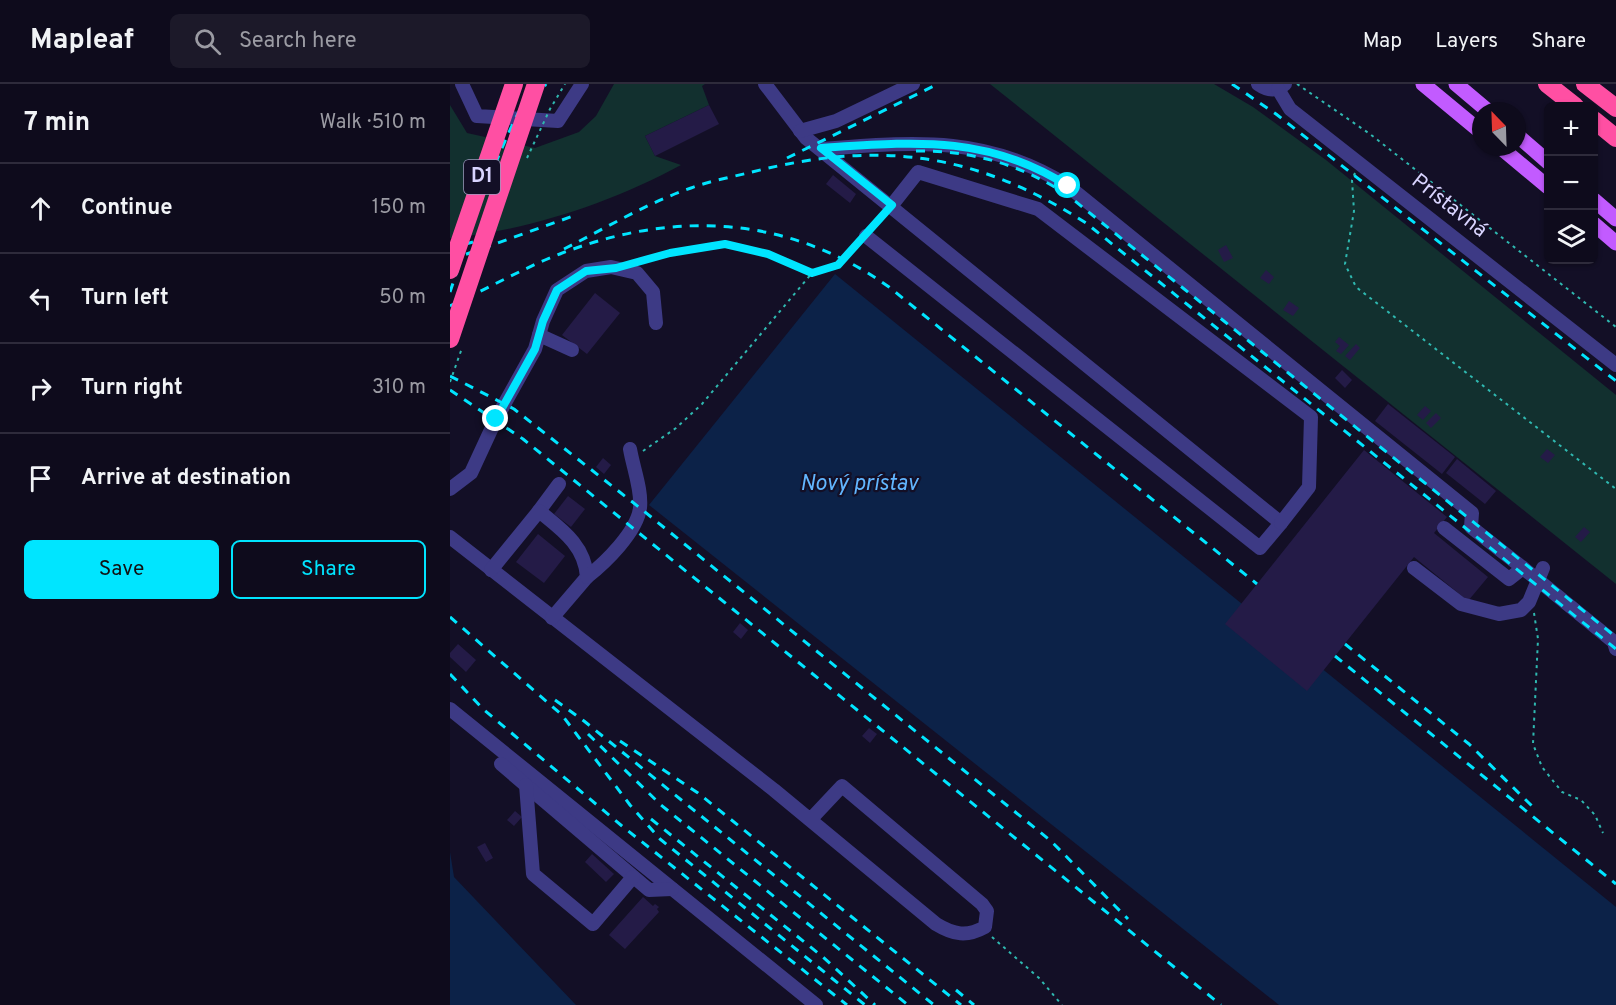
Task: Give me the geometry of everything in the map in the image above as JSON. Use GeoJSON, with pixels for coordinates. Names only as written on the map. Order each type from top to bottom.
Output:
{"type":"FeatureCollection","features":[{"type":"Feature","properties":{"kind":"highway","name":"D1"},"geometry":{"type":"LineString","coordinates":[[450,270],[514,84]]}},
{"type":"Feature","properties":{"kind":"highway","name":"D1"},"geometry":{"type":"LineString","coordinates":[[458,338],[536,84]]}},
{"type":"Feature","properties":{"kind":"highway"},"geometry":{"type":"LineString","coordinates":[[1547,84],[1570,102]]}},
{"type":"Feature","properties":{"kind":"highway"},"geometry":{"type":"LineString","coordinates":[[1585,84],[1616,108]]}},
{"type":"Feature","properties":{"kind":"highway"},"geometry":{"type":"LineString","coordinates":[[1598,124],[1616,138]]}},
{"type":"Feature","properties":{"kind":"main road"},"geometry":{"type":"LineString","coordinates":[[1423,84],[1472,125]]}},
{"type":"Feature","properties":{"kind":"main road"},"geometry":{"type":"LineString","coordinates":[[1456,84],[1477,102]]}},
{"type":"Feature","properties":{"kind":"main road"},"geometry":{"type":"LineString","coordinates":[[1526,143],[1544,159]]}},
{"type":"Feature","properties":{"kind":"main road"},"geometry":{"type":"LineString","coordinates":[[1511,156],[1544,184]]}},
{"type":"Feature","properties":{"kind":"main road"},"geometry":{"type":"LineString","coordinates":[[1598,204],[1616,219]]}},
{"type":"Feature","properties":{"kind":"main road"},"geometry":{"type":"LineString","coordinates":[[1598,228],[1616,243]]}},
{"type":"Feature","properties":{"kind":"street"},"geometry":{"type":"LineString","coordinates":[[462,84],[477,116],[558,121],[582,84]]}},
{"type":"Feature","properties":{"kind":"street"},"geometry":{"type":"LineString","coordinates":[[765,84],[800,131],[1281,523]]}},
{"type":"Feature","properties":{"kind":"street"},"geometry":{"type":"LineString","coordinates":[[800,131],[836,121],[913,84]]}},
{"type":"Feature","properties":{"kind":"street","name":"Prístavná"},"geometry":{"type":"LineString","coordinates":[[1258,84],[1269,90],[1282,86],[1290,109],[1616,365]]}},
{"type":"Feature","properties":{"kind":"street"},"geometry":{"type":"LineString","coordinates":[[821,148],[916,142],[976,147],[1042,169],[1068,186],[1472,513],[1471,527],[1523,568],[1541,574],[1614,642],[1616,648]]}},
{"type":"Feature","properties":{"kind":"street"},"geometry":{"type":"LineString","coordinates":[[866,236],[1260,548],[1309,488],[1311,417],[1038,209],[918,172],[892,205]]}},
{"type":"Feature","properties":{"kind":"street"},"geometry":{"type":"LineString","coordinates":[[450,489],[471,473],[496,419],[535,349],[557,290],[586,271],[611,267],[637,273],[653,292],[656,323]]}},
{"type":"Feature","properties":{"kind":"street"},"geometry":{"type":"LineString","coordinates":[[539,335],[572,350]]}},
{"type":"Feature","properties":{"kind":"street"},"geometry":{"type":"LineString","coordinates":[[552,618],[587,577],[605,564],[636,520],[640,508],[631,454]]}},
{"type":"Feature","properties":{"kind":"street"},"geometry":{"type":"LineString","coordinates":[[491,570],[559,484]]}},
{"type":"Feature","properties":{"kind":"street"},"geometry":{"type":"LineString","coordinates":[[539,511],[572,539],[586,564],[587,577]]}},
{"type":"Feature","properties":{"kind":"street"},"geometry":{"type":"LineString","coordinates":[[1444,528],[1509,579],[1523,568]]}},
{"type":"Feature","properties":{"kind":"street"},"geometry":{"type":"LineString","coordinates":[[450,537],[810,820],[942,927],[961,935],[985,927],[988,921],[987,911],[982,904],[842,786],[810,820]]}},
{"type":"Feature","properties":{"kind":"street"},"geometry":{"type":"LineString","coordinates":[[1414,568],[1461,604],[1499,614],[1521,610],[1528,602],[1541,574]]}},
{"type":"Feature","properties":{"kind":"street"},"geometry":{"type":"LineString","coordinates":[[450,709],[813,1004]]}},
{"type":"Feature","properties":{"kind":"street"},"geometry":{"type":"LineString","coordinates":[[472,729],[497,760],[649,890],[672,889]]}},
{"type":"Feature","properties":{"kind":"street"},"geometry":{"type":"LineString","coordinates":[[526,785],[533,874],[592,924],[633,877]]}},
{"type":"Feature","properties":{"kind":"path"},"geometry":{"type":"LineString","coordinates":[[527,159],[549,109],[565,84]]}},
{"type":"Feature","properties":{"kind":"path"},"geometry":{"type":"LineString","coordinates":[[1297,84],[1370,134],[1616,327]]}},
{"type":"Feature","properties":{"kind":"path"},"geometry":{"type":"LineString","coordinates":[[1362,164],[1352,180],[1354,211],[1345,264],[1356,287],[1616,489]]}},
{"type":"Feature","properties":{"kind":"path"},"geometry":{"type":"LineString","coordinates":[[631,454],[676,428],[702,404],[812,273],[838,265],[892,205]]}},
{"type":"Feature","properties":{"kind":"path"},"geometry":{"type":"LineString","coordinates":[[638,262],[670,253],[725,244],[768,254],[812,273]]}},
{"type":"Feature","properties":{"kind":"path"},"geometry":{"type":"LineString","coordinates":[[450,382],[458,338]]}},
{"type":"Feature","properties":{"kind":"path"},"geometry":{"type":"LineString","coordinates":[[1528,602],[1536,619],[1538,639],[1533,744],[1542,766],[1562,792],[1581,800],[1595,815],[1603,833]]}},
{"type":"Feature","properties":{"kind":"path"},"geometry":{"type":"LineString","coordinates":[[979,930],[1008,949],[1062,1005]]}},
{"type":"Feature","properties":{"kind":"green space"},"geometry":{"type":"Polygon","coordinates":[[[614,84],[705,84],[702,86],[709,105],[645,136],[655,156],[681,165],[598,203],[569,213],[510,229],[450,238],[450,105],[467,133],[535,148],[579,132],[596,116],[614,84]]]}},
{"type":"Feature","properties":{"kind":"green space"},"geometry":{"type":"Polygon","coordinates":[[[990,84],[1214,84],[1253,107],[1326,160],[1616,395],[1616,584],[990,84]]]}},
{"type":"Feature","properties":{"kind":"water","name":"Nový prístav"},"geometry":{"type":"Polygon","coordinates":[[[835,274],[1616,907],[1616,1005],[1279,1005],[649,505],[835,274]]]}},
{"type":"Feature","properties":{"kind":"water"},"geometry":{"type":"Polygon","coordinates":[[[450,852],[454,877],[576,1005],[450,1005],[450,852]]]}},
{"type":"Feature","properties":{"kind":"building"},"geometry":{"type":"Polygon","coordinates":[[[709,105],[719,124],[655,156],[645,136],[709,105]]]}},
{"type":"Feature","properties":{"kind":"building"},"geometry":{"type":"Polygon","coordinates":[[[833,175],[856,194],[850,203],[826,184],[833,175]]]}},
{"type":"Feature","properties":{"kind":"building"},"geometry":{"type":"Polygon","coordinates":[[[1226,245],[1233,258],[1224,262],[1218,250],[1226,245]]]}},
{"type":"Feature","properties":{"kind":"building"},"geometry":{"type":"Polygon","coordinates":[[[1266,270],[1274,277],[1269,284],[1260,278],[1266,270]]]}},
{"type":"Feature","properties":{"kind":"building"},"geometry":{"type":"Polygon","coordinates":[[[595,293],[620,313],[587,354],[562,335],[595,293]]]}},
{"type":"Feature","properties":{"kind":"building"},"geometry":{"type":"Polygon","coordinates":[[[1289,301],[1299,308],[1293,316],[1283,310],[1289,301]]]}},
{"type":"Feature","properties":{"kind":"building"},"geometry":{"type":"Polygon","coordinates":[[[1339,337],[1349,345],[1341,354],[1336,351],[1340,346],[1335,342],[1339,337]]]}},
{"type":"Feature","properties":{"kind":"building"},"geometry":{"type":"Polygon","coordinates":[[[1356,344],[1360,348],[1350,360],[1345,356],[1356,344]]]}},
{"type":"Feature","properties":{"kind":"building"},"geometry":{"type":"Polygon","coordinates":[[[1342,370],[1352,380],[1345,388],[1335,378],[1342,370]]]}},
{"type":"Feature","properties":{"kind":"building"},"geometry":{"type":"Polygon","coordinates":[[[1388,404],[1455,457],[1442,474],[1375,421],[1388,404]]]}},
{"type":"Feature","properties":{"kind":"building"},"geometry":{"type":"Polygon","coordinates":[[[1425,406],[1431,411],[1423,420],[1417,415],[1425,406]]]}},
{"type":"Feature","properties":{"kind":"building"},"geometry":{"type":"Polygon","coordinates":[[[1436,413],[1441,418],[1431,428],[1426,423],[1436,413]]]}},
{"type":"Feature","properties":{"kind":"building"},"geometry":{"type":"Polygon","coordinates":[[[1547,449],[1555,455],[1548,463],[1540,457],[1547,449]]]}},
{"type":"Feature","properties":{"kind":"building"},"geometry":{"type":"Polygon","coordinates":[[[1364,450],[1447,517],[1434,533],[1488,577],[1468,601],[1414,557],[1307,691],[1225,624],[1364,450]]]}},
{"type":"Feature","properties":{"kind":"building"},"geometry":{"type":"Polygon","coordinates":[[[603,458],[611,465],[604,474],[596,467],[603,458]]]}},
{"type":"Feature","properties":{"kind":"building"},"geometry":{"type":"Polygon","coordinates":[[[1457,459],[1496,491],[1485,504],[1446,473],[1457,459]]]}},
{"type":"Feature","properties":{"kind":"building"},"geometry":{"type":"Polygon","coordinates":[[[568,496],[585,509],[571,527],[554,514],[568,496]]]}},
{"type":"Feature","properties":{"kind":"building"},"geometry":{"type":"Polygon","coordinates":[[[1584,527],[1590,532],[1581,542],[1575,537],[1584,527]]]}},
{"type":"Feature","properties":{"kind":"building"},"geometry":{"type":"Polygon","coordinates":[[[538,534],[565,556],[544,583],[516,562],[538,534]]]}},
{"type":"Feature","properties":{"kind":"building"},"geometry":{"type":"Polygon","coordinates":[[[740,623],[748,630],[741,639],[733,632],[740,623]]]}},
{"type":"Feature","properties":{"kind":"building"},"geometry":{"type":"Polygon","coordinates":[[[458,644],[476,660],[466,672],[450,657],[450,653],[458,644]]]}},
{"type":"Feature","properties":{"kind":"building"},"geometry":{"type":"Polygon","coordinates":[[[869,728],[877,734],[870,743],[862,736],[869,728]]]}},
{"type":"Feature","properties":{"kind":"building"},"geometry":{"type":"Polygon","coordinates":[[[515,811],[522,817],[514,826],[507,820],[515,811]]]}},
{"type":"Feature","properties":{"kind":"building"},"geometry":{"type":"Polygon","coordinates":[[[485,843],[493,858],[486,862],[477,847],[485,843]]]}},
{"type":"Feature","properties":{"kind":"building"},"geometry":{"type":"Polygon","coordinates":[[[592,854],[614,874],[606,882],[585,862],[592,854]]]}},
{"type":"Feature","properties":{"kind":"building"},"geometry":{"type":"Polygon","coordinates":[[[643,897],[653,906],[655,904],[659,907],[657,909],[659,912],[625,949],[609,935],[643,897]]]}},
{"type":"Feature","properties":{"kind":"railway"},"geometry":{"type":"LineString","coordinates":[[450,292],[497,160],[534,84]]}},
{"type":"Feature","properties":{"kind":"railway"},"geometry":{"type":"LineString","coordinates":[[450,322],[502,169],[529,111],[546,84]]}},
{"type":"Feature","properties":{"kind":"railway"},"geometry":{"type":"LineString","coordinates":[[787,158],[938,84]]}},
{"type":"Feature","properties":{"kind":"railway"},"geometry":{"type":"LineString","coordinates":[[1232,84],[1276,114],[1616,381]]}},
{"type":"Feature","properties":{"kind":"railway"},"geometry":{"type":"LineString","coordinates":[[916,151],[957,153],[996,162],[1034,176],[1070,197],[1616,637]]}},
{"type":"Feature","properties":{"kind":"railway"},"geometry":{"type":"LineString","coordinates":[[564,249],[675,194],[713,181],[798,162],[842,156],[884,155],[925,159],[965,167],[1005,181],[1045,199],[1086,223],[1616,649]]}},
{"type":"Feature","properties":{"kind":"railway"},"geometry":{"type":"LineString","coordinates":[[450,260],[576,215]]}},
{"type":"Feature","properties":{"kind":"railway"},"geometry":{"type":"LineString","coordinates":[[450,306],[545,260],[589,244],[633,232],[677,227],[721,226],[764,232],[807,244],[848,262],[889,287],[1257,584]]}},
{"type":"Feature","properties":{"kind":"railway"},"geometry":{"type":"LineString","coordinates":[[450,248],[473,242]]}},
{"type":"Feature","properties":{"kind":"railway"},"geometry":{"type":"LineString","coordinates":[[450,376],[514,409],[640,508],[1051,841],[1128,919]]}},
{"type":"Feature","properties":{"kind":"railway"},"geometry":{"type":"LineString","coordinates":[[450,390],[523,439],[1221,1005]]}},
{"type":"Feature","properties":{"kind":"railway"},"geometry":{"type":"LineString","coordinates":[[450,617],[562,715],[630,805],[660,839],[865,1005]]}},
{"type":"Feature","properties":{"kind":"railway"},"geometry":{"type":"LineString","coordinates":[[1345,644],[1469,744],[1532,806]]}},
{"type":"Feature","properties":{"kind":"railway"},"geometry":{"type":"LineString","coordinates":[[1335,656],[1616,884]]}},
{"type":"Feature","properties":{"kind":"railway"},"geometry":{"type":"LineString","coordinates":[[450,674],[483,709],[622,826],[847,1005]]}},
{"type":"Feature","properties":{"kind":"railway"},"geometry":{"type":"LineString","coordinates":[[555,700],[584,721],[934,1005]]}},
{"type":"Feature","properties":{"kind":"railway"},"geometry":{"type":"LineString","coordinates":[[588,734],[661,805],[908,1005]]}},
{"type":"Feature","properties":{"kind":"railway"},"geometry":{"type":"LineString","coordinates":[[620,741],[698,793],[961,1005]]}},
{"type":"Feature","properties":{"kind":"railway"},"geometry":{"type":"LineString","coordinates":[[651,819],[823,957],[875,1005]]}},
{"type":"Feature","properties":{"kind":"railway"},"geometry":{"type":"LineString","coordinates":[[956,990],[974,1005]]}},
{"type":"Feature","properties":{"kind":"route"},"geometry":{"type":"LineString","coordinates":[[496,419],[535,349],[543,321],[557,290],[586,271],[616,268],[701,246],[725,244],[768,254],[812,273],[838,265],[892,205],[821,148],[916,142],[976,147],[1042,169],[1068,186]]}}]}
